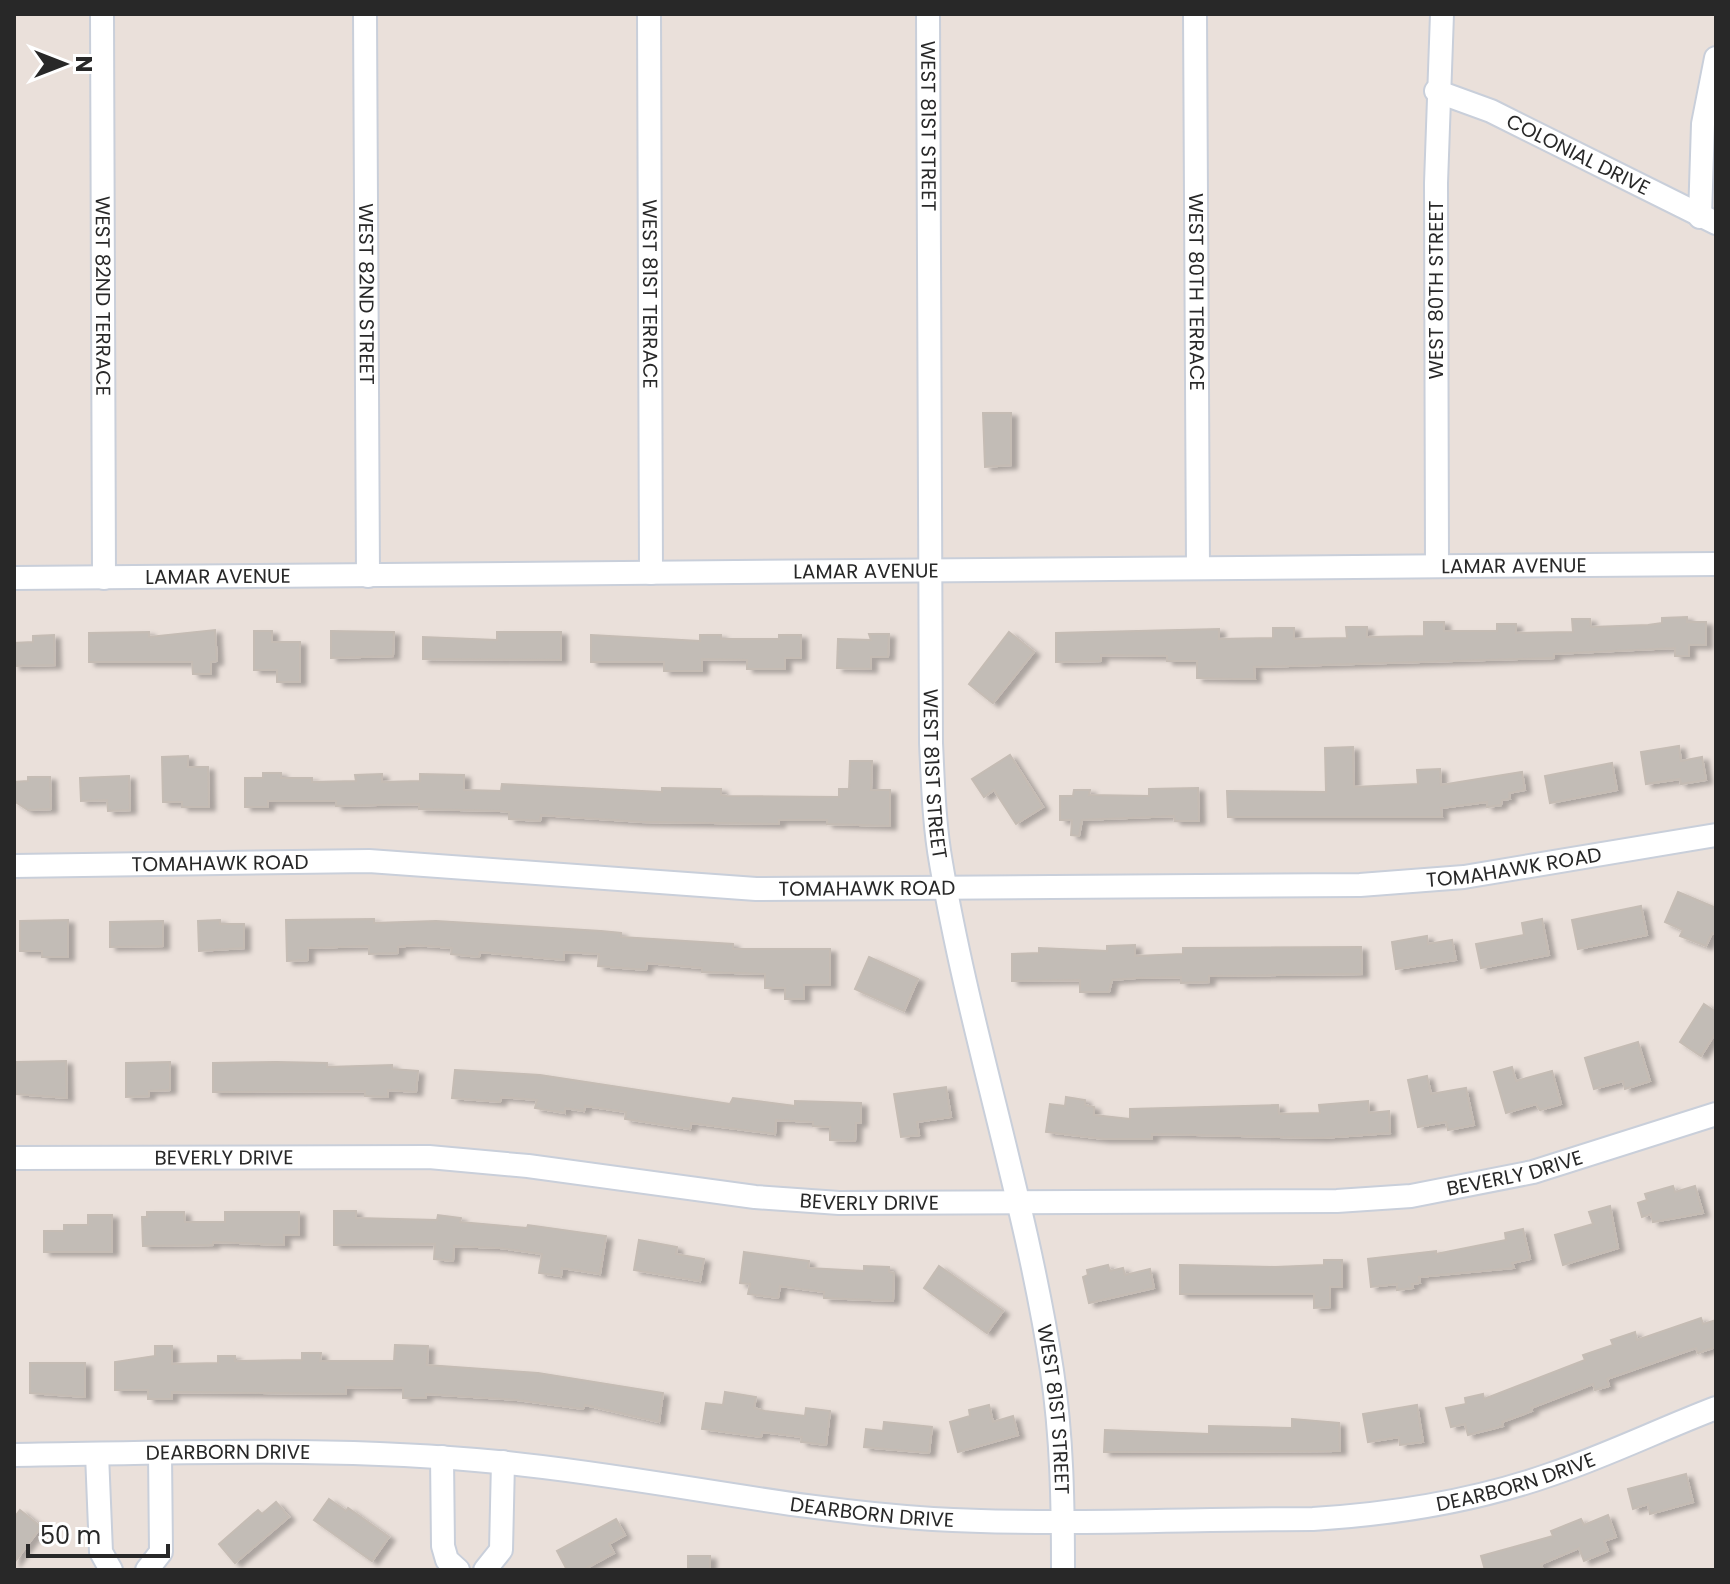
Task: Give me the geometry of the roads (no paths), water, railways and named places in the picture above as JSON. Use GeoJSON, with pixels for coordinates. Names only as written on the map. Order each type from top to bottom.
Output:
{"type":"FeatureCollection","features":[{"type":"Feature","properties":{"kind":"street","name":"WEST 82ND TERRACE"},"geometry":{"type":"LineString","coordinates":[[102,14],[104,578]]}},
{"type":"Feature","properties":{"kind":"street","name":"WEST 82ND STREET"},"geometry":{"type":"LineString","coordinates":[[365,14],[368,576]]}},
{"type":"Feature","properties":{"kind":"street","name":"WEST 81ST TERRACE"},"geometry":{"type":"LineString","coordinates":[[649,14],[651,573]]}},
{"type":"Feature","properties":{"kind":"street","name":"WEST 81ST STREET"},"geometry":{"type":"LineString","coordinates":[[928,14],[931,743],[946,888],[1018,1205],[1052,1374],[1063,1520],[1063,1570]]}},
{"type":"Feature","properties":{"kind":"street","name":"WEST 80TH TERRACE"},"geometry":{"type":"LineString","coordinates":[[1195,14],[1198,568]]}},
{"type":"Feature","properties":{"kind":"street","name":"WEST 80TH STREET"},"geometry":{"type":"LineString","coordinates":[[1437,566],[1436,91],[1442,14]]}},
{"type":"Feature","properties":{"kind":"street"},"geometry":{"type":"LineString","coordinates":[[1708,220],[1703,124],[1716,58]]}},
{"type":"Feature","properties":{"kind":"street","name":"COLONIAL DRIVE"},"geometry":{"type":"LineString","coordinates":[[1436,91],[1491,111],[1708,220]]}},
{"type":"Feature","properties":{"kind":"street","name":"LAMAR AVENUE"},"geometry":{"type":"LineString","coordinates":[[14,578],[1716,564]]}},
{"type":"Feature","properties":{"kind":"street","name":"TOMAHAWK ROAD"},"geometry":{"type":"LineString","coordinates":[[14,866],[369,861],[756,889],[1360,885],[1464,877],[1716,835]]}},
{"type":"Feature","properties":{"kind":"street","name":"BEVERLY DRIVE"},"geometry":{"type":"LineString","coordinates":[[14,1158],[429,1157],[528,1166],[755,1197],[871,1204],[1337,1201],[1411,1196],[1533,1172],[1716,1114]]}},
{"type":"Feature","properties":{"kind":"street","name":"DEARBORN DRIVE"},"geometry":{"type":"LineString","coordinates":[[14,1455],[160,1453],[442,1457],[503,1462],[858,1513],[934,1519],[1313,1519],[1436,1505],[1551,1475],[1714,1416]]}},
{"type":"Feature","properties":{"kind":"street"},"geometry":{"type":"LineString","coordinates":[[147,1570],[161,1552],[160,1453]]}},
{"type":"Feature","properties":{"kind":"street"},"geometry":{"type":"LineString","coordinates":[[97,1454],[101,1552],[111,1570]]}},
{"type":"Feature","properties":{"kind":"street"},"geometry":{"type":"LineString","coordinates":[[442,1457],[443,1546],[447,1560],[458,1570]]}},
{"type":"Feature","properties":{"kind":"street"},"geometry":{"type":"LineString","coordinates":[[485,1570],[501,1550],[503,1462]]}}]}
